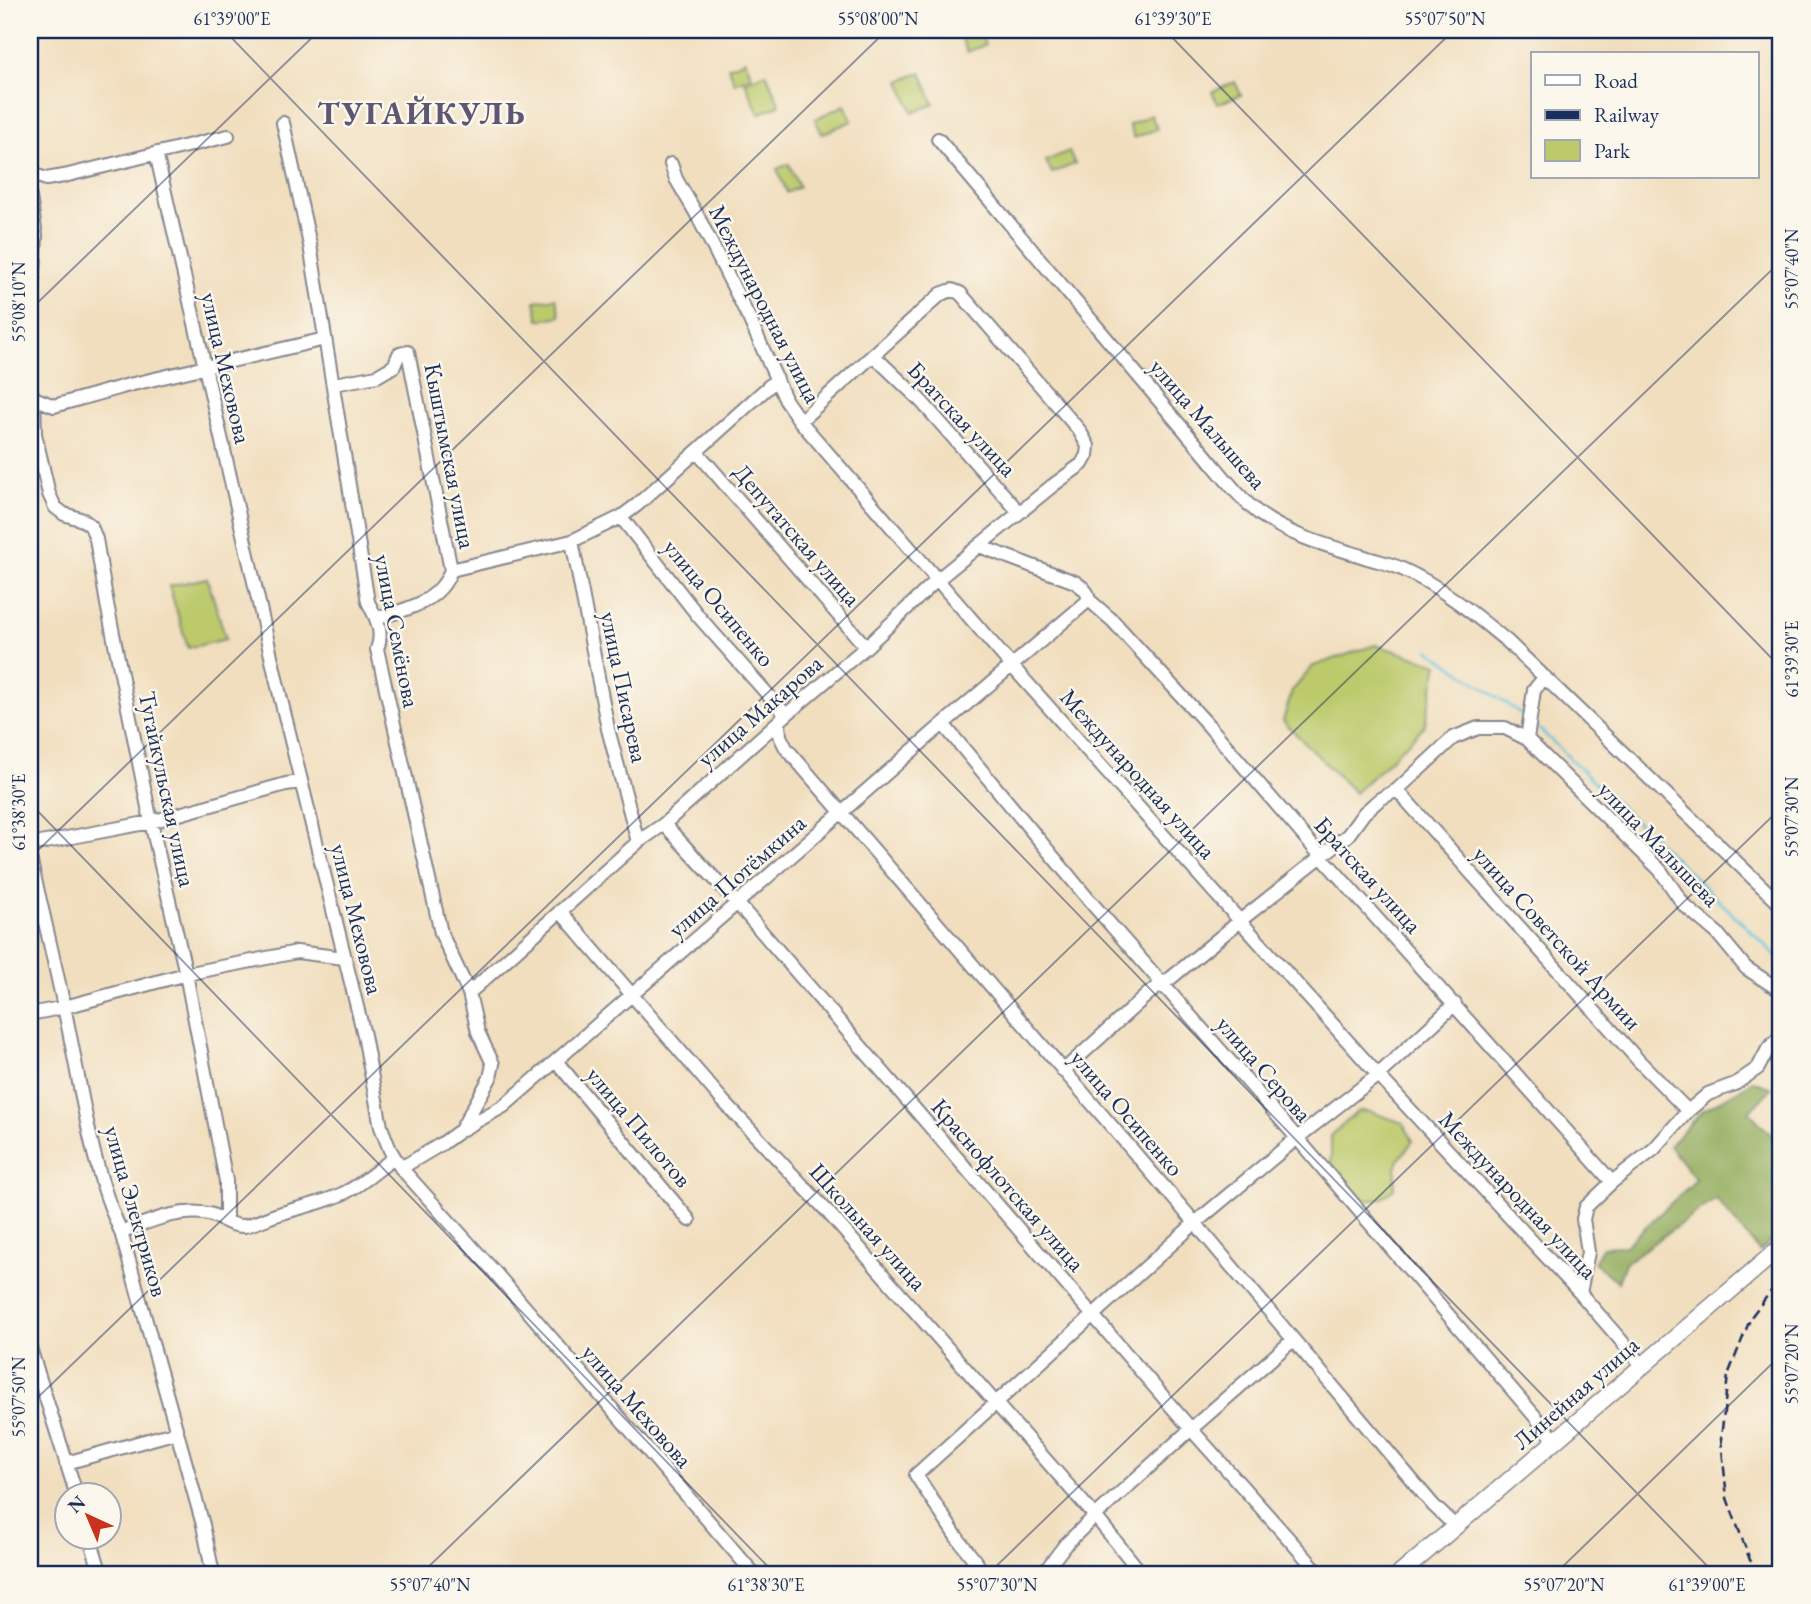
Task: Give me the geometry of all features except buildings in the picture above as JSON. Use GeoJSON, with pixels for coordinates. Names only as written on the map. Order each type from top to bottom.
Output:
{"type":"FeatureCollection","features":[{"type":"Feature","properties":{"kind":"main road","name":"Линейная улица"},"geometry":{"type":"LineString","coordinates":[[1400,1574],[1781,1247]]}},
{"type":"Feature","properties":{"kind":"street","name":"улица Семёнова"},"geometry":{"type":"LineString","coordinates":[[283,123],[310,245],[368,602],[377,618],[381,640],[377,649],[441,933],[469,993],[478,1032],[493,1064],[490,1079],[461,1130]]}},
{"type":"Feature","properties":{"kind":"street"},"geometry":{"type":"LineString","coordinates":[[31,178],[64,176],[228,136]]}},
{"type":"Feature","properties":{"kind":"street","name":"улица Малышева"},"geometry":{"type":"LineString","coordinates":[[938,139],[1249,505],[1285,529],[1401,568],[1470,611],[1508,642],[1781,905]]}},
{"type":"Feature","properties":{"kind":"street","name":"улица Меховова"},"geometry":{"type":"LineString","coordinates":[[156,153],[301,782],[364,1035],[381,1127],[398,1163],[754,1574]]}},
{"type":"Feature","properties":{"kind":"street","name":"Международная улица"},"geometry":{"type":"LineString","coordinates":[[671,164],[676,179],[740,300],[786,401],[800,421],[1011,665],[1643,1366]]}},
{"type":"Feature","properties":{"kind":"street"},"geometry":{"type":"LineString","coordinates":[[30,197],[36,236],[30,345]]}},
{"type":"Feature","properties":{"kind":"street","name":"улица Макарова"},"geometry":{"type":"LineString","coordinates":[[469,993],[638,842],[664,824],[866,647],[937,580],[1082,464],[1087,455],[1088,446],[1079,430],[960,293],[952,289],[941,294],[873,355]]}},
{"type":"Feature","properties":{"kind":"street"},"geometry":{"type":"LineString","coordinates":[[32,394],[54,406],[129,385],[325,338]]}},
{"type":"Feature","properties":{"kind":"street","name":"Кыштымская улица"},"geometry":{"type":"LineString","coordinates":[[334,384],[377,376],[394,366],[399,354],[408,352],[451,570]]}},
{"type":"Feature","properties":{"kind":"street"},"geometry":{"type":"LineString","coordinates":[[800,421],[873,355]]}},
{"type":"Feature","properties":{"kind":"street","name":"Братская улица"},"geometry":{"type":"LineString","coordinates":[[873,355],[921,401],[1019,512]]}},
{"type":"Feature","properties":{"kind":"street"},"geometry":{"type":"LineString","coordinates":[[377,618],[408,610],[435,594],[447,583],[451,570],[572,541],[621,517],[777,379]]}},
{"type":"Feature","properties":{"kind":"street","name":"Тугайкульская улица"},"geometry":{"type":"LineString","coordinates":[[32,394],[35,434],[49,494],[55,507],[64,514],[83,520],[91,526],[96,539],[107,604],[186,974],[226,1181],[226,1220]]}},
{"type":"Feature","properties":{"kind":"street","name":"Депутатская улица"},"geometry":{"type":"LineString","coordinates":[[696,452],[866,647]]}},
{"type":"Feature","properties":{"kind":"street","name":"улица Осипенко"},"geometry":{"type":"LineString","coordinates":[[621,517],[782,718],[780,736],[786,748],[1195,1223],[1433,1505],[1455,1526]]}},
{"type":"Feature","properties":{"kind":"street","name":"улица Писарева"},"geometry":{"type":"LineString","coordinates":[[572,541],[608,729],[638,842]]}},
{"type":"Feature","properties":{"kind":"street","name":"Братская улица"},"geometry":{"type":"LineString","coordinates":[[979,546],[1075,582],[1087,593],[1089,600],[1113,621],[1209,726],[1321,856],[1612,1182]]}},
{"type":"Feature","properties":{"kind":"street","name":"улица Потёмкина"},"geometry":{"type":"LineString","coordinates":[[121,1232],[180,1213],[210,1214],[234,1225],[247,1225],[324,1201],[443,1143],[504,1106],[1089,600]]}},
{"type":"Feature","properties":{"kind":"street"},"geometry":{"type":"LineString","coordinates":[[1063,1071],[1148,994],[1348,835],[1364,813],[1396,790],[1453,738],[1478,729],[1505,728],[1527,739],[1534,690],[1545,677]]}},
{"type":"Feature","properties":{"kind":"street","name":"улица Серова"},"geometry":{"type":"LineString","coordinates":[[943,724],[1089,900],[1556,1441]]}},
{"type":"Feature","properties":{"kind":"street","name":"улица Малышева"},"geometry":{"type":"LineString","coordinates":[[1527,739],[1660,870],[1684,905],[1717,933],[1746,968],[1781,991]]}},
{"type":"Feature","properties":{"kind":"street"},"geometry":{"type":"LineString","coordinates":[[30,845],[152,822],[301,782]]}},
{"type":"Feature","properties":{"kind":"street","name":"улица Советской Армии"},"geometry":{"type":"LineString","coordinates":[[1396,790],[1639,1061],[1688,1111]]}},
{"type":"Feature","properties":{"kind":"street","name":"Краснофлотская улица"},"geometry":{"type":"LineString","coordinates":[[664,824],[737,903],[1093,1317],[1320,1574]]}},
{"type":"Feature","properties":{"kind":"street","name":"улица Электриков"},"geometry":{"type":"LineString","coordinates":[[30,858],[65,1007],[95,1157],[108,1206],[121,1232],[203,1525],[213,1574]]}},
{"type":"Feature","properties":{"kind":"street","name":"Школьная улица"},"geometry":{"type":"LineString","coordinates":[[559,911],[723,1101],[835,1220],[1095,1516],[1142,1574]]}},
{"type":"Feature","properties":{"kind":"street"},"geometry":{"type":"LineString","coordinates":[[30,1014],[186,974],[297,952],[344,958]]}},
{"type":"Feature","properties":{"kind":"street"},"geometry":{"type":"LineString","coordinates":[[980,1574],[978,1565],[916,1475],[1195,1223],[1378,1075],[1455,1004]]}},
{"type":"Feature","properties":{"kind":"street"},"geometry":{"type":"LineString","coordinates":[[1580,1293],[1588,1252],[1583,1219],[1587,1207],[1612,1182],[1654,1149],[1688,1111],[1708,1094],[1735,1084],[1758,1068],[1768,1049],[1781,1035]]}},
{"type":"Feature","properties":{"kind":"street","name":"улица Пилотов"},"geometry":{"type":"LineString","coordinates":[[556,1061],[689,1220]]}},
{"type":"Feature","properties":{"kind":"street"},"geometry":{"type":"LineString","coordinates":[[1044,1574],[1065,1545],[1095,1516],[1293,1340]]}},
{"type":"Feature","properties":{"kind":"street"},"geometry":{"type":"LineString","coordinates":[[30,1348],[72,1482]]}},
{"type":"Feature","properties":{"kind":"street"},"geometry":{"type":"LineString","coordinates":[[66,1463],[177,1432]]}},
{"type":"Feature","properties":{"kind":"street"},"geometry":{"type":"LineString","coordinates":[[94,1552],[101,1574]]}},
{"type":"Feature","properties":{"kind":"green space"},"geometry":{"type":"Polygon","coordinates":[[[958,30],[979,30],[985,45],[967,52],[958,30]]]}},
{"type":"Feature","properties":{"kind":"green space"},"geometry":{"type":"Polygon","coordinates":[[[745,60],[752,76],[735,83],[728,67],[745,60]]]}},
{"type":"Feature","properties":{"kind":"green space"},"geometry":{"type":"Polygon","coordinates":[[[921,72],[934,104],[913,113],[900,81],[921,72]]]}},
{"type":"Feature","properties":{"kind":"green space"},"geometry":{"type":"Polygon","coordinates":[[[766,73],[780,105],[759,114],[745,82],[766,73]]]}},
{"type":"Feature","properties":{"kind":"green space"},"geometry":{"type":"Polygon","coordinates":[[[1235,82],[1241,95],[1218,104],[1212,92],[1235,82]]]}},
{"type":"Feature","properties":{"kind":"green space"},"geometry":{"type":"Polygon","coordinates":[[[845,105],[852,121],[822,134],[815,119],[845,105]]]}},
{"type":"Feature","properties":{"kind":"green space"},"geometry":{"type":"Polygon","coordinates":[[[1151,115],[1157,129],[1134,138],[1129,125],[1151,115]]]}},
{"type":"Feature","properties":{"kind":"green space"},"geometry":{"type":"Polygon","coordinates":[[[1069,151],[1075,164],[1052,173],[1046,161],[1069,151]]]}},
{"type":"Feature","properties":{"kind":"green space"},"geometry":{"type":"Polygon","coordinates":[[[789,164],[799,187],[787,193],[777,169],[789,164]]]}},
{"type":"Feature","properties":{"kind":"green space"},"geometry":{"type":"Polygon","coordinates":[[[556,298],[560,316],[539,320],[535,301],[556,298]]]}},
{"type":"Feature","properties":{"kind":"green space"},"geometry":{"type":"Polygon","coordinates":[[[207,578],[226,639],[188,648],[169,586],[207,578]]]}},
{"type":"Feature","properties":{"kind":"green space"},"geometry":{"type":"Polygon","coordinates":[[[1375,645],[1438,664],[1424,727],[1355,793],[1283,721],[1292,691],[1313,666],[1375,645]]]}},
{"type":"Feature","properties":{"kind":"green space"},"geometry":{"type":"Polygon","coordinates":[[[1753,1081],[1772,1088],[1749,1112],[1781,1145],[1781,1230],[1760,1252],[1716,1199],[1625,1263],[1618,1282],[1594,1263],[1602,1247],[1625,1246],[1696,1180],[1669,1146],[1701,1112],[1753,1081]]]}},
{"type":"Feature","properties":{"kind":"green space"},"geometry":{"type":"Polygon","coordinates":[[[1358,1111],[1371,1112],[1403,1123],[1413,1141],[1397,1162],[1394,1189],[1381,1199],[1362,1201],[1331,1162],[1331,1136],[1358,1111]]]}},
{"type":"Feature","properties":{"kind":"waterway"},"geometry":{"type":"LineString","coordinates":[[1429,650],[1524,716]]}},
{"type":"Feature","properties":{"kind":"waterway"},"geometry":{"type":"LineString","coordinates":[[1536,726],[1781,960]]}},
{"type":"Feature","properties":{"kind":"railway"},"geometry":{"type":"LineString","coordinates":[[1760,1574],[1750,1560],[1727,1498],[1721,1439],[1728,1375],[1751,1317],[1781,1278]]}},
{"type":"Feature","properties":{"kind":"district","name":"ТУГАЙКУЛЬ"},"geometry":{"type":"Point","coordinates":[422,113]}}]}
